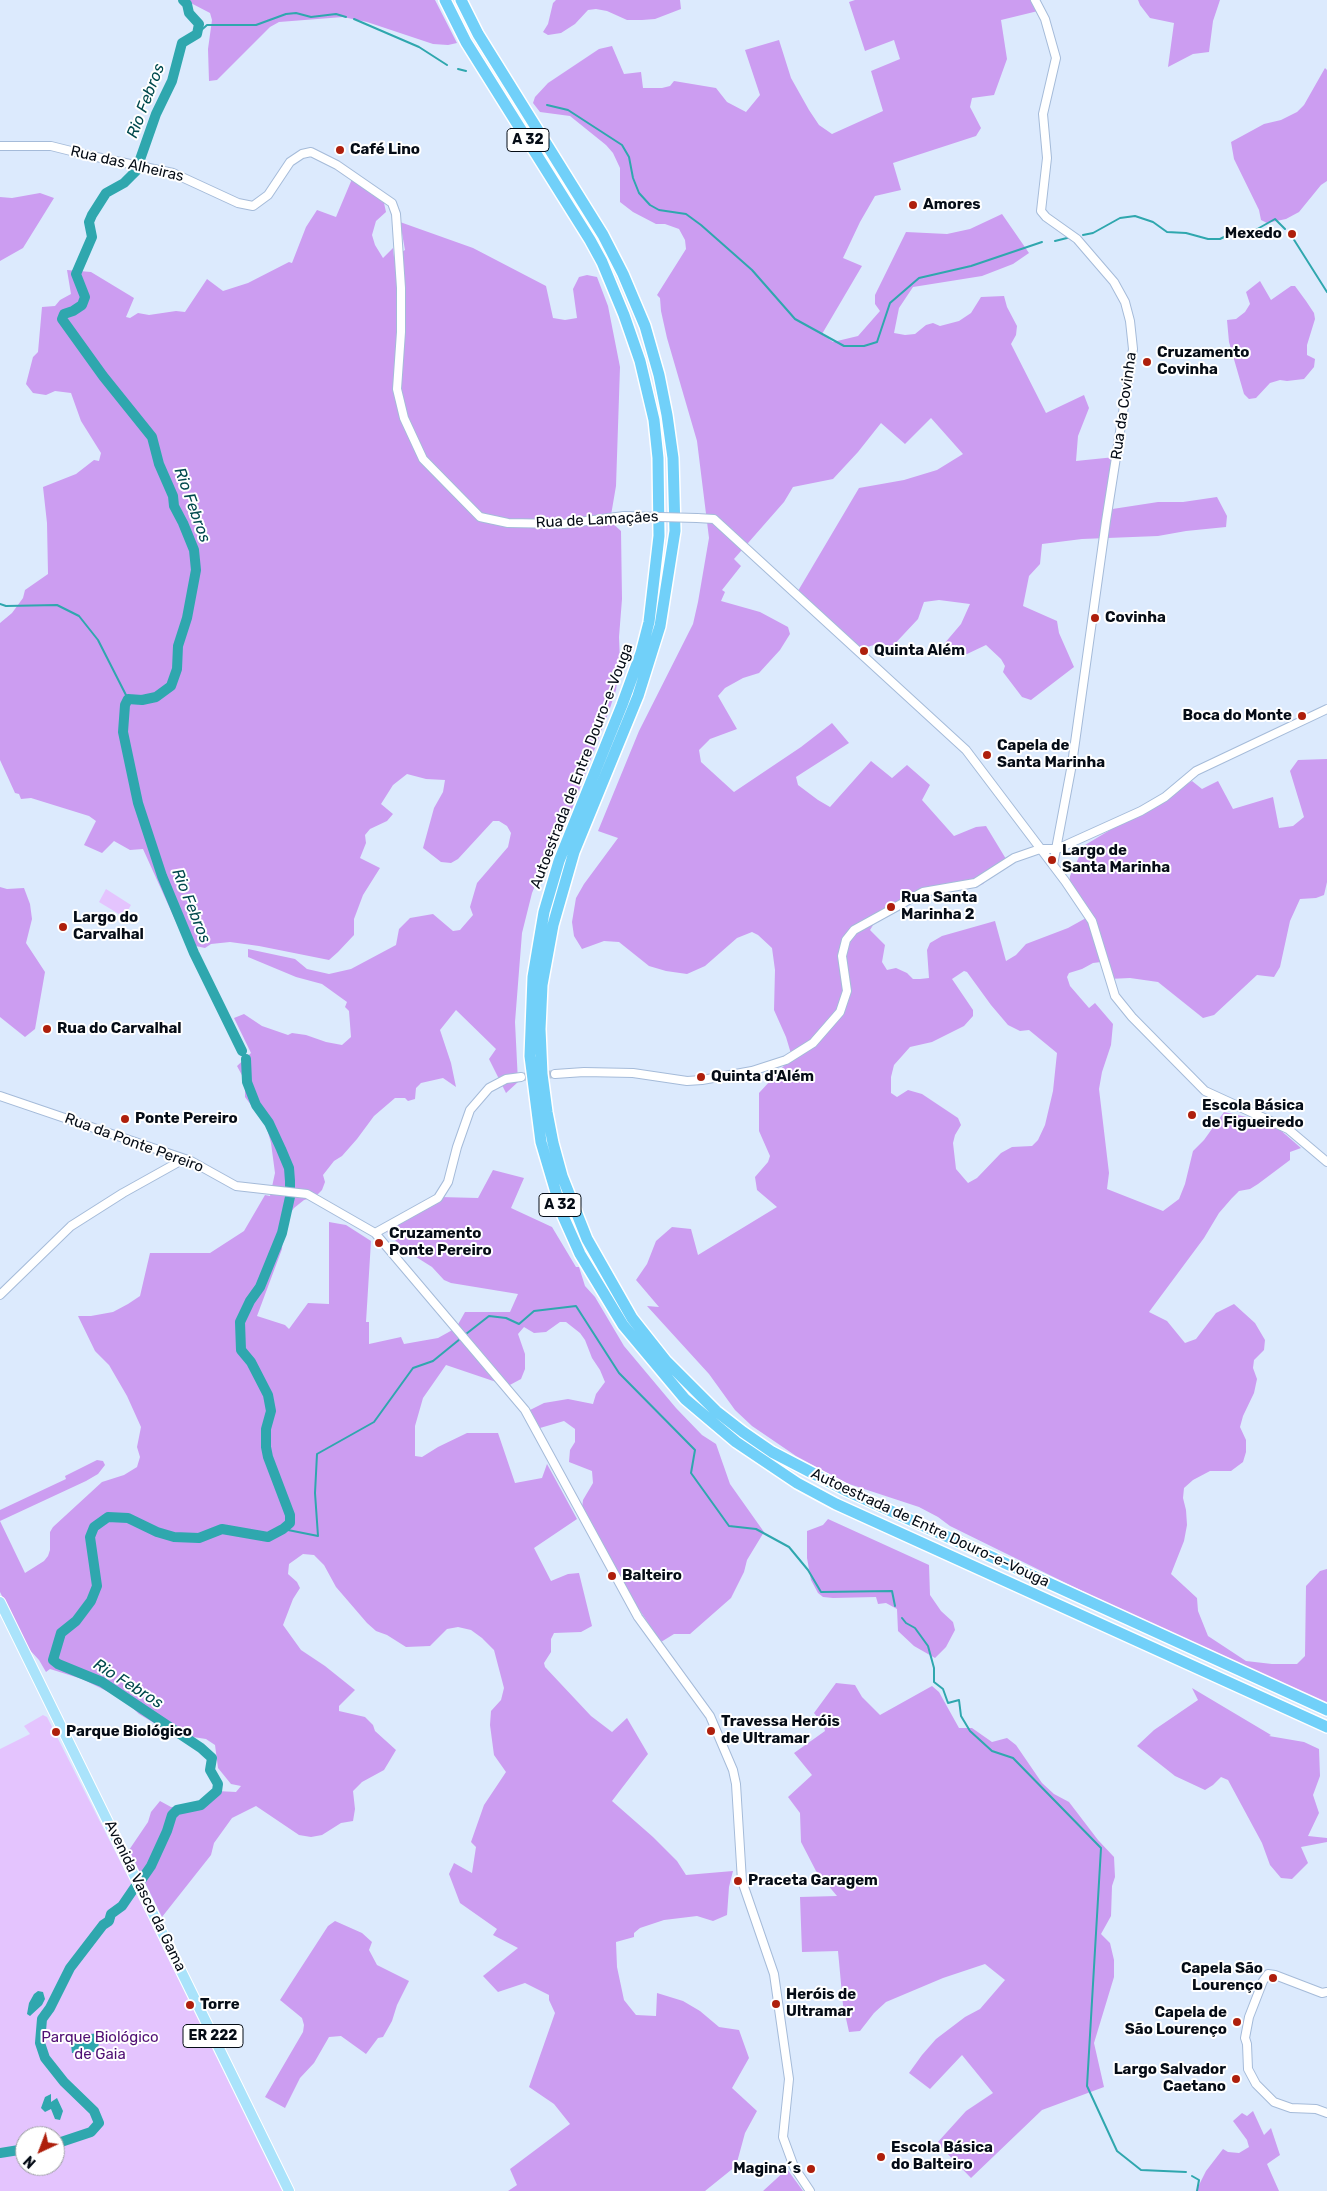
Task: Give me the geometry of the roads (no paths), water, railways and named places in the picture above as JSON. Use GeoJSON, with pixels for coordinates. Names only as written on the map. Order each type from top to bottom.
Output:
{"type":"FeatureCollection","features":[{"type":"Feature","properties":{"kind":"highway","name":"Autoestrada de Entre Douro-e-Vouga"},"geometry":{"type":"LineString","coordinates":[[445,0],[466,42],[590,240],[610,280],[640,361],[654,420],[658,458],[660,536],[649,622],[642,653],[559,861],[544,912],[533,977],[530,1056],[541,1142],[563,1216],[580,1254],[623,1326],[684,1399],[736,1442],[797,1483],[844,1508],[1327,1727]]}},
{"type":"Feature","properties":{"kind":"highway","name":"Autoestrada de Entre Douro-e-Vouga"},"geometry":{"type":"LineString","coordinates":[[461,0],[478,34],[603,235],[623,274],[644,326],[659,375],[668,415],[673,458],[675,531],[664,606],[653,655],[574,852],[553,925],[542,985],[540,1029],[542,1074],[551,1136],[562,1176],[587,1239],[632,1318],[666,1361],[716,1410],[772,1452],[847,1491],[1327,1710]]}},
{"type":"Feature","properties":{"kind":"main road","name":"Avenida Vasco da Gama"},"geometry":{"type":"LineString","coordinates":[[0,1602],[289,2191]]}},
{"type":"Feature","properties":{"kind":"street","name":"Rua da Covinha"},"geometry":{"type":"LineString","coordinates":[[1035,0],[1045,19],[1056,58],[1043,114],[1047,158],[1041,211],[1046,217],[1077,239],[1114,282],[1126,302],[1133,349],[1103,540],[1073,755],[1057,849]]}},
{"type":"Feature","properties":{"kind":"street","name":"Rua das Alheiras"},"geometry":{"type":"LineString","coordinates":[[0,146],[51,146],[154,169],[182,176],[238,203],[253,206],[268,195],[290,162],[302,154],[311,152],[336,165],[392,203]]}},
{"type":"Feature","properties":{"kind":"street","name":"Rua de Lamaçães"},"geometry":{"type":"LineString","coordinates":[[392,203],[396,214],[401,288],[401,332],[397,389],[404,418],[423,459],[480,517],[508,523],[564,524],[624,516],[714,520],[966,750],[1040,849]]}},
{"type":"Feature","properties":{"kind":"street"},"geometry":{"type":"LineString","coordinates":[[555,1074],[584,1072],[633,1073],[687,1081],[739,1074],[786,1060],[813,1043],[840,1012],[847,991],[842,956],[846,940],[854,930],[924,892],[975,883],[1014,858],[1040,849],[1057,849],[1160,801],[1196,771],[1327,709]]}},
{"type":"Feature","properties":{"kind":"street"},"geometry":{"type":"LineString","coordinates":[[1040,849],[1065,881],[1092,921],[1112,989],[1122,1008],[1205,1090],[1288,1129],[1327,1162]]}},
{"type":"Feature","properties":{"kind":"street"},"geometry":{"type":"LineString","coordinates":[[1053,865],[1057,849]]}},
{"type":"Feature","properties":{"kind":"street"},"geometry":{"type":"LineString","coordinates":[[375,1233],[438,1198],[448,1182],[457,1147],[470,1110],[489,1088],[506,1079],[521,1077]]}},
{"type":"Feature","properties":{"kind":"street","name":"Rua da Ponte Pereiro"},"geometry":{"type":"LineString","coordinates":[[0,1096],[184,1159],[242,1188],[307,1194],[375,1233],[525,1410],[638,1617],[710,1716],[733,1770],[736,1784],[742,1881],[774,1974],[789,2079],[783,2137],[794,2167],[810,2191]]}},
{"type":"Feature","properties":{"kind":"street"},"geometry":{"type":"LineString","coordinates":[[0,1295],[71,1226],[135,1186],[184,1159]]}},
{"type":"Feature","properties":{"kind":"street"},"geometry":{"type":"LineString","coordinates":[[1325,1993],[1268,1974],[1263,1981],[1252,2008],[1246,2032],[1248,2069],[1256,2084],[1274,2102],[1291,2108],[1316,2109],[1327,2113]]}},
{"type":"Feature","properties":{"kind":"waterway","name":"Rio Febros"},"geometry":{"type":"LineString","coordinates":[[183,0],[187,4],[189,13],[199,24],[197,34],[182,43],[172,81],[156,114],[136,171],[124,183],[106,193],[92,215],[89,222],[92,237],[76,274],[85,297],[82,305],[64,314],[62,319],[103,376],[152,437],[159,464],[173,496],[174,506],[194,550],[196,570],[187,618],[178,646],[177,669],[171,686],[156,697],[142,700],[128,699],[125,705],[123,732],[138,803],[162,876],[194,953],[242,1051]]}},
{"type":"Feature","properties":{"kind":"waterway"},"geometry":{"type":"LineString","coordinates":[[197,34],[207,25],[256,25],[286,14],[296,13],[311,17],[336,14],[346,17]]}},
{"type":"Feature","properties":{"kind":"waterway"},"geometry":{"type":"LineString","coordinates":[[354,19],[419,47],[447,65]]}},
{"type":"Feature","properties":{"kind":"waterway"},"geometry":{"type":"LineString","coordinates":[[458,69],[466,71]]}},
{"type":"Feature","properties":{"kind":"waterway"},"geometry":{"type":"LineString","coordinates":[[547,105],[568,110],[622,145],[629,157],[633,178],[639,193],[650,205],[659,210],[686,214],[752,270],[795,319],[844,346],[864,346],[877,342],[890,303],[919,278],[971,266],[1042,242]]}},
{"type":"Feature","properties":{"kind":"waterway"},"geometry":{"type":"LineString","coordinates":[[1083,235],[1093,233],[1120,218],[1135,216],[1153,222],[1167,232],[1186,233],[1208,239],[1220,239],[1228,235],[1252,232],[1275,219],[1285,229]]}},
{"type":"Feature","properties":{"kind":"waterway"},"geometry":{"type":"LineString","coordinates":[[1291,235],[1327,292]]}},
{"type":"Feature","properties":{"kind":"waterway"},"geometry":{"type":"LineString","coordinates":[[1055,241],[1071,237]]}},
{"type":"Feature","properties":{"kind":"waterway"},"geometry":{"type":"LineString","coordinates":[[0,604],[6,606],[57,605],[79,616],[98,640],[128,699]]}},
{"type":"Feature","properties":{"kind":"waterway","name":"Rio Febros"},"geometry":{"type":"LineString","coordinates":[[142,1879],[151,1866],[172,1815],[177,1810],[201,1805],[217,1791],[218,1784],[210,1770],[212,1758],[201,1748],[102,1682],[58,1664],[53,1660],[61,1633],[76,1621],[91,1601],[97,1586],[90,1537],[94,1527],[108,1517],[128,1518],[157,1532],[174,1537],[199,1538],[222,1529],[268,1537],[290,1523],[290,1515],[266,1447],[266,1429],[271,1411],[268,1395],[251,1362],[241,1350],[240,1322],[250,1301],[260,1287],[282,1233],[290,1197],[289,1168],[269,1123],[256,1105],[247,1082],[246,1059]]}},
{"type":"Feature","properties":{"kind":"waterway"},"geometry":{"type":"LineString","coordinates":[[466,1334],[489,1316],[506,1318],[519,1324],[534,1311],[576,1306],[619,1373],[695,1450],[691,1473],[729,1526],[756,1529],[789,1547],[808,1570],[821,1592],[892,1591],[895,1606]]}},
{"type":"Feature","properties":{"kind":"waterway"},"geometry":{"type":"LineString","coordinates":[[283,1529],[318,1536],[315,1493],[317,1454],[374,1422],[413,1368],[433,1361],[460,1339]]}},
{"type":"Feature","properties":{"kind":"waterway"},"geometry":{"type":"LineString","coordinates":[[902,1618],[906,1623],[915,1628],[928,1646],[934,1668],[934,1682],[943,1689],[948,1703],[959,1700],[961,1716],[970,1731],[992,1751],[1013,1758],[1101,1848],[1087,2086],[1117,2151],[1141,2170],[1186,2172]]}},
{"type":"Feature","properties":{"kind":"waterway","name":"Rio Febros"},"geometry":{"type":"LineString","coordinates":[[65,2141],[91,2132],[99,2123],[94,2111],[64,2082],[45,2058],[40,2043],[42,2019],[50,2008],[70,1968],[103,1925],[109,1921],[111,1914],[122,1906],[135,1887]]}},
{"type":"Feature","properties":{"kind":"waterway","name":"Rio Febros"},"geometry":{"type":"LineString","coordinates":[[0,2153],[15,2151]]}},
{"type":"Feature","properties":{"kind":"waterway"},"geometry":{"type":"LineString","coordinates":[[1192,2176],[1199,2180],[1197,2191]]}},
{"type":"Feature","properties":{"kind":"tunnel"},"geometry":{"type":"LineString","coordinates":[[521,1077],[555,1074]]}},
{"type":"Feature","properties":{"kind":"place","name":"Café Lino"},"geometry":{"type":"Point","coordinates":[340,150]}},
{"type":"Feature","properties":{"kind":"place","name":"Amores"},"geometry":{"type":"Point","coordinates":[913,205]}},
{"type":"Feature","properties":{"kind":"place","name":"Mexedo"},"geometry":{"type":"Point","coordinates":[1292,234]}},
{"type":"Feature","properties":{"kind":"place","name":"Cruzamento Covinha"},"geometry":{"type":"Point","coordinates":[1147,362]}},
{"type":"Feature","properties":{"kind":"place","name":"Covinha"},"geometry":{"type":"Point","coordinates":[1095,618]}},
{"type":"Feature","properties":{"kind":"place","name":"Quinta Além"},"geometry":{"type":"Point","coordinates":[864,651]}},
{"type":"Feature","properties":{"kind":"place","name":"Boca do Monte"},"geometry":{"type":"Point","coordinates":[1302,716]}},
{"type":"Feature","properties":{"kind":"place","name":"Capela de Santa Marinha"},"geometry":{"type":"Point","coordinates":[987,755]}},
{"type":"Feature","properties":{"kind":"place","name":"Largo de Santa Marinha"},"geometry":{"type":"Point","coordinates":[1052,860]}},
{"type":"Feature","properties":{"kind":"place","name":"Rua Santa Marinha 2"},"geometry":{"type":"Point","coordinates":[891,907]}},
{"type":"Feature","properties":{"kind":"place","name":"Largo do Carvalhal"},"geometry":{"type":"Point","coordinates":[63,927]}},
{"type":"Feature","properties":{"kind":"place","name":"Rua do Carvalhal"},"geometry":{"type":"Point","coordinates":[47,1029]}},
{"type":"Feature","properties":{"kind":"place","name":"Quinta d'Além"},"geometry":{"type":"Point","coordinates":[701,1077]}},
{"type":"Feature","properties":{"kind":"place","name":"Escola Básica de Figueiredo"},"geometry":{"type":"Point","coordinates":[1192,1115]}},
{"type":"Feature","properties":{"kind":"place","name":"Ponte Pereiro"},"geometry":{"type":"Point","coordinates":[125,1119]}},
{"type":"Feature","properties":{"kind":"place","name":"Cruzamento Ponte Pereiro"},"geometry":{"type":"Point","coordinates":[379,1243]}},
{"type":"Feature","properties":{"kind":"place","name":"Balteiro"},"geometry":{"type":"Point","coordinates":[612,1576]}},
{"type":"Feature","properties":{"kind":"place","name":"Travessa Heróis de Ultramar"},"geometry":{"type":"Point","coordinates":[711,1731]}},
{"type":"Feature","properties":{"kind":"place","name":"Parque Biológico"},"geometry":{"type":"Point","coordinates":[56,1732]}},
{"type":"Feature","properties":{"kind":"place","name":"Praceta Garagem"},"geometry":{"type":"Point","coordinates":[738,1881]}},
{"type":"Feature","properties":{"kind":"place","name":"Capela São Lourenço"},"geometry":{"type":"Point","coordinates":[1273,1978]}},
{"type":"Feature","properties":{"kind":"place","name":"Heróis de Ultramar"},"geometry":{"type":"Point","coordinates":[776,2004]}},
{"type":"Feature","properties":{"kind":"place","name":"Torre"},"geometry":{"type":"Point","coordinates":[190,2005]}},
{"type":"Feature","properties":{"kind":"place","name":"Capela de São Lourenço"},"geometry":{"type":"Point","coordinates":[1237,2022]}},
{"type":"Feature","properties":{"kind":"place","name":"Largo Salvador Caetano"},"geometry":{"type":"Point","coordinates":[1236,2079]}},
{"type":"Feature","properties":{"kind":"place","name":"Escola Básica do Balteiro"},"geometry":{"type":"Point","coordinates":[881,2157]}},
{"type":"Feature","properties":{"kind":"place","name":"Magina´s"},"geometry":{"type":"Point","coordinates":[811,2169]}},
{"type":"Feature","properties":{"kind":"park label","name":"Parque Biológico de Gaia"},"geometry":{"type":"Point","coordinates":[100,2046]}}]}
